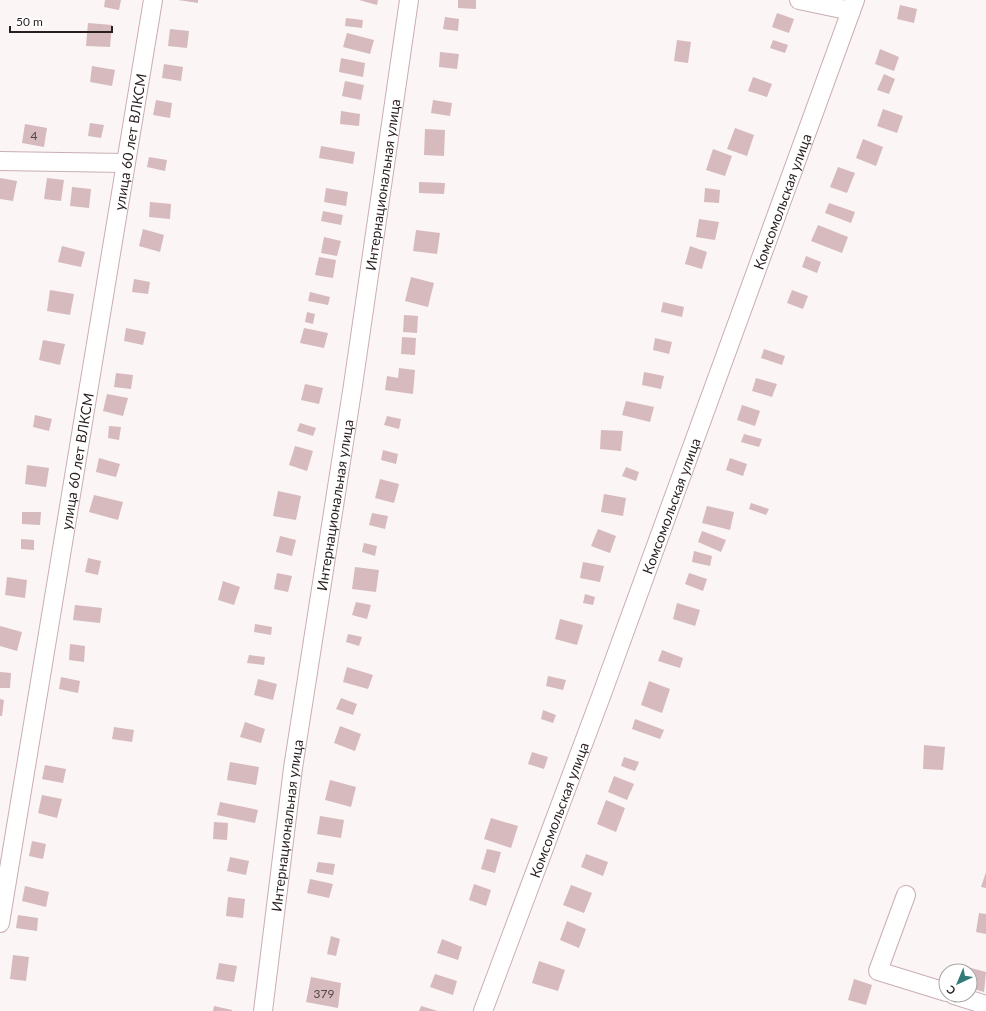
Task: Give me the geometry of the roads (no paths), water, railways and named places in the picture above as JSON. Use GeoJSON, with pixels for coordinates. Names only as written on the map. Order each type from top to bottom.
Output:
{"type":"FeatureCollection","features":[{"type":"Feature","properties":{"kind":"street","name":"улица 60 лет ВЛКСМ"},"geometry":{"type":"LineString","coordinates":[[0,923],[153,0]]}},
{"type":"Feature","properties":{"kind":"street","name":"Интернациональная улица"},"geometry":{"type":"LineString","coordinates":[[263,1011],[293,768],[353,385],[409,0]]}},
{"type":"Feature","properties":{"kind":"street"},"geometry":{"type":"LineString","coordinates":[[799,0],[853,6]]}},
{"type":"Feature","properties":{"kind":"street","name":"Комсомольская улица"},"geometry":{"type":"LineString","coordinates":[[483,1011],[603,691],[853,6]]}},
{"type":"Feature","properties":{"kind":"street"},"geometry":{"type":"LineString","coordinates":[[0,161],[125,163]]}},
{"type":"Feature","properties":{"kind":"street"},"geometry":{"type":"LineString","coordinates":[[906,895],[878,971],[938,990]]}}]}
